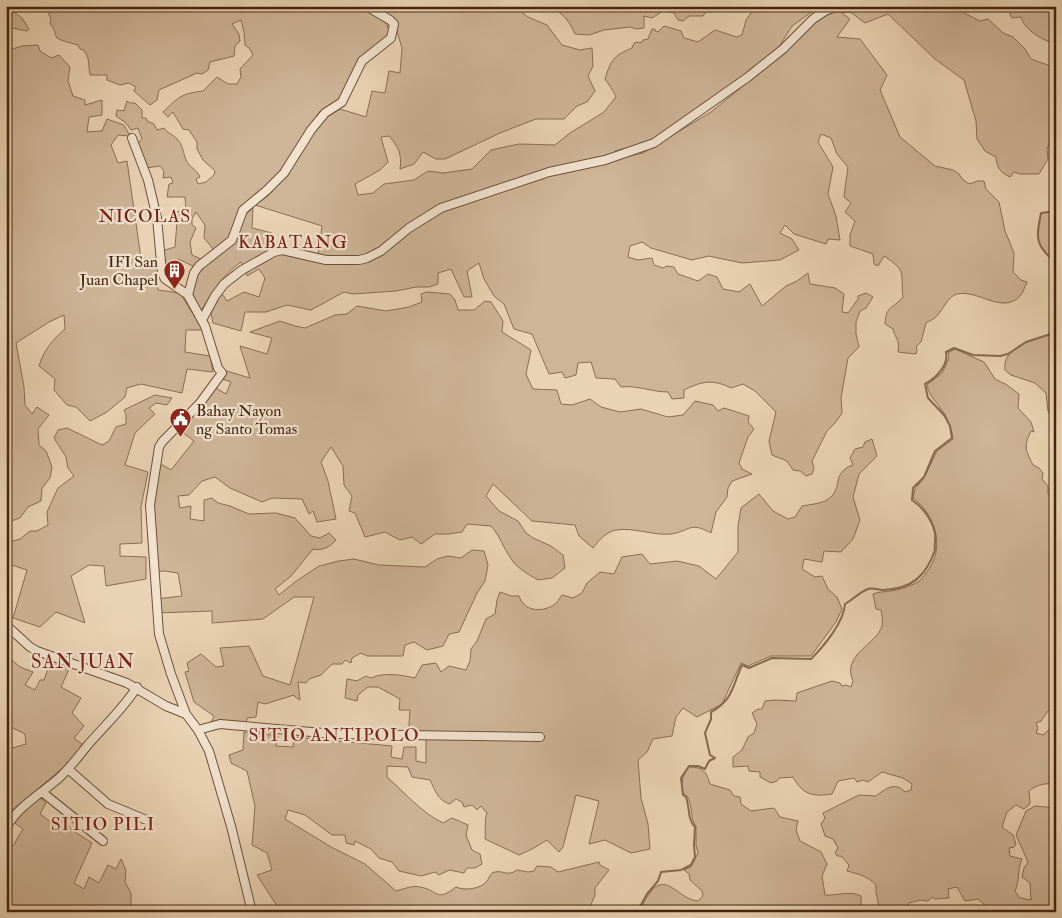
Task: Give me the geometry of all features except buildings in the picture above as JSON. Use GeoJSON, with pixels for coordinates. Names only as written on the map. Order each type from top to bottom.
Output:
{"type":"FeatureCollection","features":[{"type":"Feature","properties":{"kind":"street"},"geometry":{"type":"LineString","coordinates":[[188,295],[194,274],[199,266],[232,240],[243,210],[284,174],[316,124],[326,113],[342,102],[362,61],[391,38],[394,24],[366,6]]}},
{"type":"Feature","properties":{"kind":"street"},"geometry":{"type":"LineString","coordinates":[[202,320],[214,296],[224,284],[249,265],[277,251],[282,250],[326,260],[359,260],[367,258],[381,251],[409,228],[441,208],[549,172],[606,160],[654,143],[748,78],[825,11],[832,8],[849,8],[853,6]]}},
{"type":"Feature","properties":{"kind":"street"},"geometry":{"type":"LineString","coordinates":[[132,138],[148,180],[157,218],[162,273],[165,279],[188,295],[202,320],[218,368],[222,373],[200,403],[168,435],[159,447],[150,506],[160,634],[171,674],[186,714],[209,750],[252,912]]}},
{"type":"Feature","properties":{"kind":"street"},"geometry":{"type":"LineString","coordinates":[[6,625],[30,647],[38,651],[137,688],[166,706],[186,714]]}},
{"type":"Feature","properties":{"kind":"street"},"geometry":{"type":"LineString","coordinates":[[6,828],[11,818],[22,807],[68,769],[126,704],[137,688]]}},
{"type":"Feature","properties":{"kind":"street"},"geometry":{"type":"LineString","coordinates":[[198,730],[220,724],[343,734],[540,737]]}},
{"type":"Feature","properties":{"kind":"street"},"geometry":{"type":"LineString","coordinates":[[68,769],[108,804],[149,821]]}},
{"type":"Feature","properties":{"kind":"street"},"geometry":{"type":"LineString","coordinates":[[42,792],[103,840]]}},
{"type":"Feature","properties":{"kind":"shaded area"},"geometry":{"type":"Polygon","coordinates":[[[6,6],[10,6],[11,10],[22,18],[29,29],[27,31],[6,27],[6,6]]]}},
{"type":"Feature","properties":{"kind":"shaded area"},"geometry":{"type":"Polygon","coordinates":[[[41,6],[358,6],[382,19],[390,34],[358,61],[339,101],[320,111],[274,180],[239,210],[229,238],[214,250],[204,238],[205,225],[196,212],[192,219],[192,225],[196,228],[190,242],[192,255],[201,259],[195,267],[178,259],[175,265],[168,263],[162,270],[162,251],[175,247],[177,222],[173,212],[186,211],[185,197],[167,197],[169,184],[173,183],[171,177],[163,178],[164,171],[160,166],[146,168],[136,145],[142,139],[138,128],[131,130],[126,123],[116,116],[117,110],[124,111],[127,101],[135,103],[142,110],[142,118],[146,118],[147,121],[154,124],[157,130],[164,128],[179,141],[187,162],[200,177],[196,179],[198,184],[206,182],[214,175],[215,171],[203,160],[197,149],[197,142],[189,130],[183,129],[173,112],[168,117],[163,112],[180,97],[189,93],[203,91],[217,77],[228,84],[237,84],[241,77],[240,69],[253,55],[245,45],[241,20],[232,24],[239,34],[240,41],[235,46],[234,56],[210,62],[208,70],[202,74],[197,73],[159,90],[157,100],[150,105],[134,91],[136,87],[129,83],[120,85],[107,80],[107,75],[90,75],[88,58],[84,50],[80,49],[78,45],[57,38],[50,24],[51,19],[48,12],[41,6]]]}},
{"type":"Feature","properties":{"kind":"shaded area"},"geometry":{"type":"Polygon","coordinates":[[[371,6],[514,6],[528,17],[547,25],[562,45],[580,50],[592,48],[593,66],[588,76],[595,91],[587,102],[577,106],[564,119],[536,119],[500,133],[445,159],[436,159],[423,152],[414,164],[400,169],[401,159],[395,144],[389,136],[381,137],[388,162],[380,170],[355,184],[358,195],[373,193],[384,184],[414,180],[428,171],[443,173],[472,169],[491,150],[519,144],[555,145],[570,133],[604,112],[616,97],[605,79],[611,63],[617,56],[632,48],[634,43],[641,43],[643,40],[648,39],[652,29],[658,32],[664,26],[681,31],[684,38],[698,42],[715,30],[737,37],[742,35],[746,20],[756,6],[820,6],[792,26],[779,47],[740,83],[685,123],[642,144],[615,151],[616,159],[643,153],[711,112],[781,55],[819,16],[838,10],[850,19],[837,37],[860,39],[887,75],[880,90],[900,137],[935,166],[953,170],[970,184],[984,181],[986,189],[999,202],[1005,231],[1014,253],[1013,272],[1021,280],[1027,282],[1020,296],[1006,303],[965,293],[957,294],[948,301],[936,317],[926,323],[921,342],[916,347],[916,354],[898,352],[898,341],[893,329],[885,324],[888,310],[903,297],[900,269],[884,256],[878,266],[874,264],[873,254],[850,246],[850,235],[855,221],[845,212],[851,203],[844,197],[848,167],[837,154],[831,138],[821,134],[818,142],[833,167],[828,194],[836,216],[840,240],[828,239],[826,244],[794,234],[785,225],[780,233],[792,239],[799,250],[780,260],[742,263],[709,256],[692,260],[651,248],[642,242],[630,246],[628,257],[638,260],[652,258],[654,265],[663,268],[667,266],[674,267],[678,274],[698,281],[708,274],[717,277],[723,289],[739,292],[750,284],[762,306],[786,286],[808,273],[810,284],[835,288],[844,294],[842,312],[848,313],[858,299],[858,296],[866,293],[873,297],[866,308],[860,311],[856,322],[859,347],[848,358],[841,398],[842,413],[827,431],[812,461],[814,469],[812,474],[806,476],[800,471],[793,470],[787,461],[772,455],[769,441],[776,412],[755,391],[743,384],[731,388],[719,383],[702,383],[684,390],[684,398],[672,399],[668,392],[621,387],[615,379],[596,378],[591,362],[578,363],[576,375],[565,378],[562,372],[549,374],[532,334],[514,329],[504,304],[494,296],[484,279],[479,263],[467,271],[472,297],[464,297],[451,269],[438,273],[438,284],[429,287],[353,294],[344,292],[311,310],[287,305],[266,312],[245,312],[241,331],[213,323],[211,313],[220,291],[227,301],[244,292],[259,297],[265,278],[259,269],[247,276],[241,262],[218,284],[201,311],[191,291],[197,275],[212,260],[234,243],[245,215],[253,208],[252,228],[272,233],[269,249],[317,262],[322,226],[255,205],[268,196],[282,180],[311,133],[324,119],[340,109],[366,117],[372,91],[385,93],[389,71],[400,73],[402,48],[396,28],[371,6]]]}},
{"type":"Feature","properties":{"kind":"shaded area"},"geometry":{"type":"Polygon","coordinates":[[[543,6],[714,6],[711,12],[706,12],[703,16],[689,16],[683,21],[678,20],[674,13],[663,11],[652,18],[644,16],[644,28],[630,27],[604,30],[589,35],[575,34],[570,23],[559,12],[543,6]]]}},
{"type":"Feature","properties":{"kind":"shaded area"},"geometry":{"type":"Polygon","coordinates":[[[840,6],[963,6],[964,13],[980,21],[988,19],[1003,33],[1013,37],[1025,49],[1031,59],[1056,68],[1056,127],[1047,149],[1048,159],[1039,174],[1020,174],[1014,172],[1010,177],[1001,171],[996,157],[985,151],[977,139],[976,121],[964,80],[935,59],[888,14],[865,23],[840,6]]]}},
{"type":"Feature","properties":{"kind":"shaded area"},"geometry":{"type":"Polygon","coordinates":[[[1006,6],[1056,6],[1056,44],[1035,34],[1026,26],[1021,17],[1012,18],[1006,6]]]}},
{"type":"Feature","properties":{"kind":"shaded area"},"geometry":{"type":"Polygon","coordinates":[[[38,45],[40,51],[51,58],[59,55],[70,67],[68,81],[73,96],[85,100],[85,105],[102,100],[102,115],[89,117],[87,132],[102,131],[107,119],[124,125],[130,136],[118,135],[111,145],[118,163],[127,161],[141,258],[158,260],[158,290],[180,293],[203,330],[186,330],[185,352],[210,356],[213,372],[187,369],[182,393],[141,384],[127,388],[125,397],[107,412],[90,421],[76,407],[67,405],[54,390],[55,379],[39,366],[49,346],[65,329],[64,315],[49,322],[16,343],[24,387],[25,405],[32,414],[37,407],[49,415],[38,429],[39,445],[46,451],[52,467],[50,478],[42,488],[41,501],[28,507],[20,518],[6,523],[6,51],[22,46],[38,45]]]}},
{"type":"Feature","properties":{"kind":"shaded area"},"geometry":{"type":"Polygon","coordinates":[[[1056,211],[1056,263],[1041,246],[1038,229],[1041,213],[1056,211]]]}},
{"type":"Feature","properties":{"kind":"shaded area"},"geometry":{"type":"Polygon","coordinates":[[[427,292],[450,294],[455,300],[458,310],[474,310],[485,301],[491,302],[503,321],[502,332],[531,350],[526,374],[533,389],[557,390],[561,404],[572,405],[590,399],[601,407],[620,412],[641,409],[668,417],[683,415],[695,401],[713,405],[718,411],[724,408],[749,416],[748,422],[754,429],[748,437],[739,463],[742,469],[752,474],[732,481],[728,488],[727,497],[716,512],[711,533],[694,527],[671,534],[623,529],[607,534],[593,548],[579,536],[575,525],[532,521],[493,484],[486,496],[499,511],[518,521],[526,533],[533,538],[551,546],[563,555],[565,568],[552,578],[538,580],[522,570],[513,561],[491,526],[467,524],[462,532],[435,534],[421,544],[412,537],[400,540],[385,532],[365,537],[355,513],[349,511],[352,496],[344,485],[343,466],[331,447],[321,462],[328,481],[336,519],[317,522],[313,511],[309,514],[302,499],[272,498],[262,502],[230,488],[215,477],[202,481],[189,495],[178,496],[180,508],[191,506],[190,519],[204,521],[204,500],[212,498],[218,503],[249,514],[276,513],[295,518],[311,536],[320,538],[329,533],[336,540],[326,548],[313,549],[291,576],[275,589],[279,595],[319,566],[339,561],[354,559],[379,565],[425,567],[437,559],[448,556],[461,558],[472,550],[484,551],[488,565],[485,581],[477,593],[459,632],[449,634],[443,646],[427,650],[414,642],[405,645],[403,656],[367,656],[361,653],[352,658],[351,663],[345,660],[342,664],[332,664],[321,675],[309,679],[306,683],[298,682],[300,700],[294,695],[265,704],[258,702],[256,717],[247,718],[245,728],[209,727],[214,716],[194,702],[185,672],[189,671],[187,663],[201,654],[216,667],[224,666],[220,648],[249,646],[263,676],[290,685],[314,597],[294,597],[263,619],[212,623],[212,611],[156,613],[156,599],[182,596],[178,573],[151,572],[148,535],[149,502],[156,461],[171,470],[194,441],[178,429],[216,388],[226,394],[231,382],[220,378],[220,369],[250,378],[240,346],[267,354],[272,338],[250,332],[280,321],[305,328],[335,315],[347,314],[357,306],[386,311],[409,307],[422,302],[421,294],[427,292]]]}},
{"type":"Feature","properties":{"kind":"shaded area"},"geometry":{"type":"Polygon","coordinates":[[[1056,325],[1056,417],[1048,411],[1046,393],[1035,383],[1011,375],[1005,370],[1009,355],[1014,349],[1053,333],[1056,325]]]}},
{"type":"Feature","properties":{"kind":"shaded area"},"geometry":{"type":"Polygon","coordinates":[[[955,349],[984,362],[995,379],[1019,394],[1018,408],[1031,422],[1034,432],[1031,431],[1029,436],[1026,445],[1027,452],[1033,465],[1043,473],[1042,479],[1048,486],[1048,494],[1056,501],[1056,708],[1050,708],[1041,721],[1036,723],[1038,728],[1036,733],[1043,735],[1056,724],[1056,784],[1042,784],[1029,791],[1030,804],[1024,809],[1016,805],[1007,812],[1002,827],[1013,835],[1016,844],[1014,847],[1009,848],[1010,856],[1022,859],[1015,891],[1020,898],[1031,900],[1030,883],[1022,877],[1028,862],[1016,835],[1026,811],[1035,806],[1056,808],[1056,912],[984,912],[984,904],[978,899],[965,901],[957,887],[948,889],[949,898],[935,899],[932,897],[928,901],[920,900],[909,903],[904,911],[894,907],[887,909],[879,906],[876,885],[866,877],[847,871],[849,865],[841,856],[837,856],[835,853],[838,848],[833,839],[825,836],[821,824],[825,818],[823,813],[859,795],[876,796],[890,787],[898,787],[905,792],[911,790],[912,784],[903,778],[882,772],[868,782],[863,780],[857,782],[854,778],[838,781],[832,794],[814,795],[801,788],[793,777],[779,778],[771,783],[760,777],[760,772],[749,771],[748,766],[733,767],[733,757],[742,750],[748,737],[754,733],[757,724],[752,713],[762,709],[765,701],[796,701],[797,693],[832,681],[840,683],[842,686],[851,687],[853,681],[852,664],[861,651],[874,639],[882,626],[881,610],[876,609],[873,594],[902,589],[918,582],[932,564],[936,554],[936,533],[928,514],[913,498],[915,489],[924,478],[937,451],[953,439],[947,419],[931,396],[927,385],[942,373],[949,358],[948,353],[955,349]]]}},
{"type":"Feature","properties":{"kind":"shaded area"},"geometry":{"type":"Polygon","coordinates":[[[155,395],[172,398],[167,405],[156,403],[149,408],[155,414],[135,433],[125,465],[148,472],[141,507],[142,543],[120,544],[120,556],[146,557],[146,579],[106,586],[104,566],[89,565],[71,576],[85,623],[56,612],[40,627],[13,618],[27,570],[6,563],[6,543],[20,539],[30,531],[37,531],[48,525],[47,512],[58,488],[74,476],[68,468],[66,457],[54,438],[58,430],[67,428],[102,445],[109,441],[116,427],[126,424],[124,410],[155,395]]]}},
{"type":"Feature","properties":{"kind":"shaded area"},"geometry":{"type":"Polygon","coordinates":[[[872,439],[877,456],[859,474],[853,497],[860,520],[853,539],[841,552],[824,551],[822,562],[804,559],[802,569],[815,577],[822,576],[828,589],[837,597],[842,609],[836,622],[811,656],[771,656],[748,666],[741,663],[722,704],[697,717],[683,708],[676,717],[672,736],[653,739],[647,752],[638,760],[641,798],[648,824],[650,849],[631,853],[605,840],[589,844],[599,801],[576,795],[563,847],[559,852],[547,840],[519,855],[485,839],[487,813],[481,806],[477,810],[472,805],[464,807],[462,802],[456,799],[450,804],[446,803],[437,795],[430,780],[412,777],[408,767],[387,766],[387,777],[435,819],[443,823],[452,818],[468,825],[466,835],[472,850],[480,854],[482,864],[475,868],[467,868],[464,873],[449,870],[439,875],[435,872],[421,876],[399,871],[392,862],[379,858],[371,849],[355,841],[354,845],[346,843],[345,835],[332,835],[305,815],[288,810],[285,819],[331,847],[365,864],[396,891],[417,887],[440,895],[456,887],[468,889],[481,886],[495,872],[511,873],[517,870],[528,872],[534,871],[537,866],[551,867],[558,872],[599,862],[600,865],[609,870],[595,888],[595,895],[588,912],[280,912],[257,875],[272,870],[267,853],[252,845],[255,806],[247,771],[231,763],[229,755],[243,750],[244,732],[278,736],[276,746],[293,747],[294,737],[392,746],[391,757],[402,759],[404,747],[416,747],[416,761],[426,763],[426,738],[408,739],[410,710],[399,710],[400,699],[378,687],[368,687],[358,695],[357,701],[345,698],[347,679],[357,681],[366,676],[371,678],[387,675],[415,678],[422,665],[436,663],[441,672],[449,666],[466,670],[470,661],[471,649],[477,641],[486,619],[495,614],[500,592],[511,596],[519,596],[521,601],[529,608],[538,610],[549,608],[562,595],[573,598],[582,593],[587,583],[600,572],[614,574],[622,557],[642,554],[650,564],[677,561],[699,566],[716,579],[738,552],[738,526],[741,508],[759,494],[773,511],[788,519],[795,517],[802,506],[822,502],[832,496],[837,488],[842,472],[853,465],[850,458],[855,449],[863,447],[865,442],[872,439]]]}},
{"type":"Feature","properties":{"kind":"shaded area"},"geometry":{"type":"Polygon","coordinates":[[[6,655],[20,667],[33,672],[25,685],[35,690],[40,680],[44,680],[51,660],[70,667],[61,687],[81,698],[72,713],[84,726],[74,738],[83,745],[64,767],[11,811],[6,818],[6,747],[9,749],[26,744],[25,734],[11,727],[6,715],[6,655]]]}},
{"type":"Feature","properties":{"kind":"shaded area"},"geometry":{"type":"Polygon","coordinates":[[[689,767],[701,769],[707,776],[710,784],[730,790],[734,796],[740,797],[741,804],[751,811],[774,808],[780,817],[798,821],[796,830],[800,841],[821,852],[827,864],[822,876],[825,895],[857,894],[861,896],[861,912],[645,912],[643,904],[650,892],[657,886],[670,886],[690,899],[698,901],[703,896],[702,891],[690,880],[689,874],[684,870],[691,867],[698,853],[696,826],[692,818],[689,799],[682,789],[683,776],[689,767]]]}},
{"type":"Feature","properties":{"kind":"shaded area"},"geometry":{"type":"Polygon","coordinates":[[[38,796],[46,803],[40,814],[52,823],[58,815],[72,830],[92,843],[74,883],[84,889],[89,877],[99,883],[108,865],[116,869],[121,859],[126,870],[125,882],[131,893],[131,907],[140,912],[6,912],[6,842],[13,846],[23,829],[11,820],[38,796]]]}},
{"type":"Feature","properties":{"kind":"waterway"},"geometry":{"type":"LineString","coordinates":[[1056,211],[1041,213],[1038,229],[1041,246],[1056,263]]}},
{"type":"Feature","properties":{"kind":"waterway"},"geometry":{"type":"LineString","coordinates":[[637,912],[647,894],[658,881],[661,872],[681,870],[691,865],[695,857],[695,827],[692,824],[686,797],[683,795],[681,778],[689,766],[698,766],[705,769],[709,761],[715,758],[710,755],[705,733],[711,719],[711,712],[728,698],[742,665],[749,668],[772,658],[811,659],[837,626],[845,604],[868,589],[893,589],[910,584],[927,567],[935,550],[935,533],[932,523],[926,514],[912,500],[913,488],[924,477],[935,451],[952,438],[950,426],[944,415],[928,398],[925,384],[941,371],[946,362],[946,352],[954,348],[973,355],[1000,356],[1008,354],[1026,342],[1054,333],[1056,324]]}},
{"type":"Feature","properties":{"kind":"place","name":"IFI San Juan Chapel"},"geometry":{"type":"Point","coordinates":[174,289]}},
{"type":"Feature","properties":{"kind":"place","name":"Bahay Nayon ng Santo Tomas"},"geometry":{"type":"Point","coordinates":[180,438]}},
{"type":"Feature","properties":{"kind":"district","name":"NICOLAS"},"geometry":{"type":"Point","coordinates":[145,216]}},
{"type":"Feature","properties":{"kind":"district","name":"KABATANG"},"geometry":{"type":"Point","coordinates":[293,242]}},
{"type":"Feature","properties":{"kind":"district","name":"SAN JUAN"},"geometry":{"type":"Point","coordinates":[83,661]}},
{"type":"Feature","properties":{"kind":"district","name":"SITIO ANTIPOLO"},"geometry":{"type":"Point","coordinates":[334,735]}},
{"type":"Feature","properties":{"kind":"district","name":"SITIO PILI"},"geometry":{"type":"Point","coordinates":[103,824]}}]}
